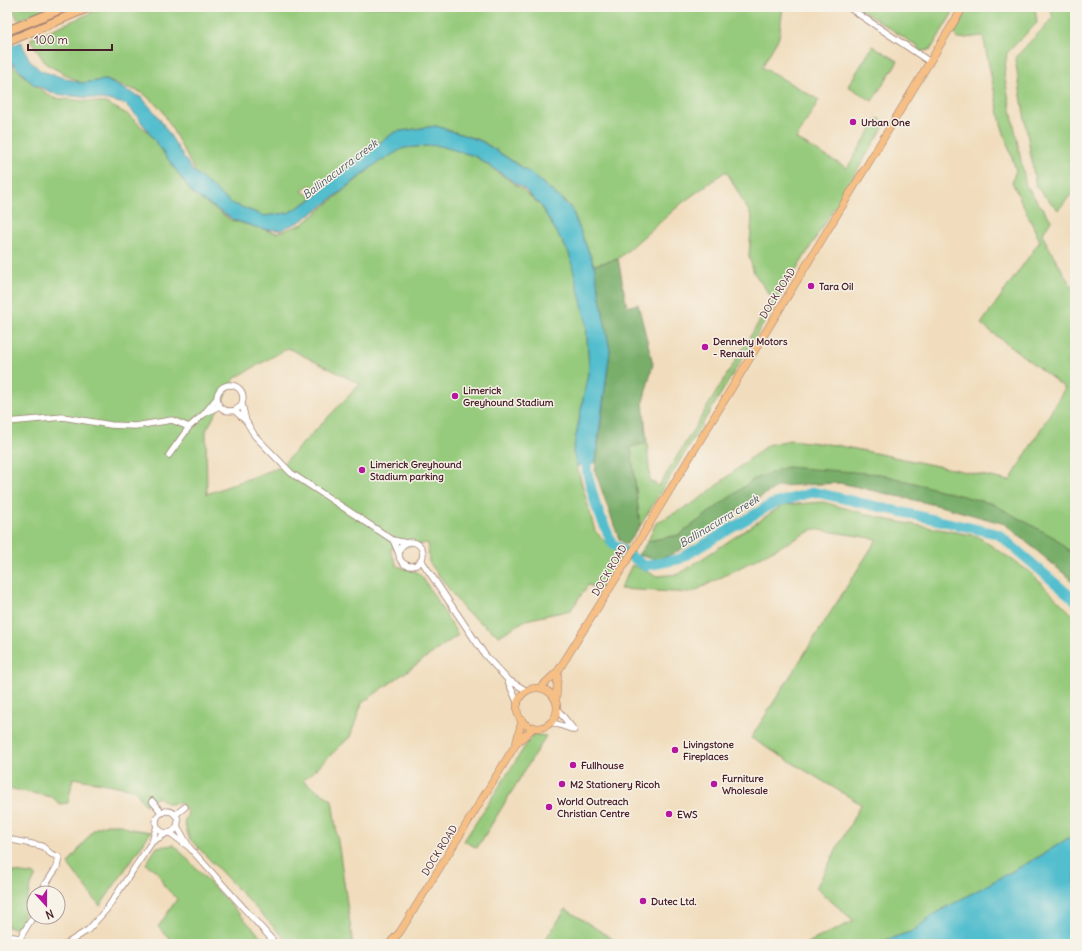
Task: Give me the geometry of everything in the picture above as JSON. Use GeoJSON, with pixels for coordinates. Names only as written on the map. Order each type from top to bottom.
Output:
{"type":"FeatureCollection","features":[{"type":"Feature","properties":{"kind":"highway"},"geometry":{"type":"LineString","coordinates":[[7,30],[66,7]]}},
{"type":"Feature","properties":{"kind":"highway"},"geometry":{"type":"LineString","coordinates":[[7,42],[90,7]]}},
{"type":"Feature","properties":{"kind":"main road","name":"DOCK ROAD"},"geometry":{"type":"LineString","coordinates":[[540,688],[558,671],[963,7]]}},
{"type":"Feature","properties":{"kind":"main road","name":"DOCK ROAD"},"geometry":{"type":"LineString","coordinates":[[556,701],[558,671]]}},
{"type":"Feature","properties":{"kind":"main road"},"geometry":{"type":"LineString","coordinates":[[540,688],[550,692],[556,701],[557,709],[551,722],[543,726],[534,727],[522,720],[518,713],[518,704],[521,697],[527,691],[540,688]]}},
{"type":"Feature","properties":{"kind":"main road","name":"DOCK ROAD"},"geometry":{"type":"LineString","coordinates":[[516,744],[522,720]]}},
{"type":"Feature","properties":{"kind":"main road","name":"DOCK ROAD"},"geometry":{"type":"LineString","coordinates":[[389,944],[400,932],[516,744],[534,727]]}},
{"type":"Feature","properties":{"kind":"street"},"geometry":{"type":"LineString","coordinates":[[848,7],[930,62]]}},
{"type":"Feature","properties":{"kind":"street"},"geometry":{"type":"LineString","coordinates":[[204,414],[217,398],[222,388],[233,386],[242,392],[242,404],[246,421]]}},
{"type":"Feature","properties":{"kind":"street"},"geometry":{"type":"LineString","coordinates":[[217,398],[219,406],[226,411],[235,411],[246,421],[256,436],[291,473],[393,540],[406,543],[415,543],[421,547],[423,554],[421,560],[415,566]]}},
{"type":"Feature","properties":{"kind":"street"},"geometry":{"type":"LineString","coordinates":[[235,411],[242,404]]}},
{"type":"Feature","properties":{"kind":"street"},"geometry":{"type":"LineString","coordinates":[[169,455],[189,426],[204,414],[219,406]]}},
{"type":"Feature","properties":{"kind":"street"},"geometry":{"type":"LineString","coordinates":[[7,422],[63,416],[130,426],[172,420],[189,426]]}},
{"type":"Feature","properties":{"kind":"street"},"geometry":{"type":"LineString","coordinates":[[393,540],[400,560],[405,565],[415,566],[429,573]]}},
{"type":"Feature","properties":{"kind":"street"},"geometry":{"type":"LineString","coordinates":[[399,555],[401,548],[406,543]]}},
{"type":"Feature","properties":{"kind":"street"},"geometry":{"type":"LineString","coordinates":[[421,560],[485,655],[507,679],[527,691]]}},
{"type":"Feature","properties":{"kind":"street"},"geometry":{"type":"LineString","coordinates":[[507,679],[518,704]]}},
{"type":"Feature","properties":{"kind":"street"},"geometry":{"type":"LineString","coordinates":[[551,722],[574,730],[557,709]]}},
{"type":"Feature","properties":{"kind":"street"},"geometry":{"type":"LineString","coordinates":[[152,801],[162,813]]}},
{"type":"Feature","properties":{"kind":"street"},"geometry":{"type":"LineString","coordinates":[[175,815],[185,808]]}},
{"type":"Feature","properties":{"kind":"street"},"geometry":{"type":"LineString","coordinates":[[66,944],[88,930],[106,910],[152,842],[157,826],[157,818],[162,813],[169,812],[175,815]]}},
{"type":"Feature","properties":{"kind":"street"},"geometry":{"type":"LineString","coordinates":[[175,815],[177,826],[189,847],[276,944]]}},
{"type":"Feature","properties":{"kind":"street"},"geometry":{"type":"LineString","coordinates":[[157,826],[161,831],[169,833],[189,847]]}},
{"type":"Feature","properties":{"kind":"street"},"geometry":{"type":"LineString","coordinates":[[152,842],[169,833],[177,826]]}},
{"type":"Feature","properties":{"kind":"street"},"geometry":{"type":"LineString","coordinates":[[7,839],[42,846],[51,854],[59,857],[57,867],[45,884]]}},
{"type":"Feature","properties":{"kind":"street"},"geometry":{"type":"LineString","coordinates":[[7,936],[21,941],[30,925]]}},
{"type":"Feature","properties":{"kind":"green space"},"geometry":{"type":"Polygon","coordinates":[[[12,7],[50,7],[18,20],[12,7]]]}},
{"type":"Feature","properties":{"kind":"green space"},"geometry":{"type":"Polygon","coordinates":[[[105,7],[783,7],[779,37],[762,67],[819,100],[796,139],[847,168],[878,118],[886,123],[640,526],[631,447],[647,443],[650,481],[659,486],[773,299],[754,273],[749,256],[752,217],[726,171],[682,203],[618,259],[594,265],[571,207],[532,174],[482,141],[436,126],[395,132],[358,158],[321,190],[309,185],[302,191],[313,198],[288,213],[264,216],[231,203],[197,175],[162,110],[143,93],[106,80],[81,83],[46,64],[30,39],[105,7]]]}},
{"type":"Feature","properties":{"kind":"green space"},"geometry":{"type":"Polygon","coordinates":[[[857,7],[956,7],[931,49],[921,52],[917,46],[857,7]]]}},
{"type":"Feature","properties":{"kind":"green space"},"geometry":{"type":"Polygon","coordinates":[[[970,7],[1035,7],[1037,23],[1007,53],[1004,74],[1026,186],[1051,220],[1042,235],[1075,293],[1075,556],[1055,538],[880,474],[753,480],[679,535],[648,541],[656,523],[697,501],[767,445],[790,440],[836,445],[1010,481],[1065,388],[981,324],[1040,241],[1012,182],[1016,170],[1001,124],[983,36],[957,39],[955,32],[970,7]]]}},
{"type":"Feature","properties":{"kind":"green space"},"geometry":{"type":"Polygon","coordinates":[[[1050,7],[1075,7],[1075,190],[1058,210],[1036,187],[1015,59],[1053,18],[1050,7]]]}},
{"type":"Feature","properties":{"kind":"green space"},"geometry":{"type":"Polygon","coordinates":[[[873,46],[898,61],[872,101],[848,86],[873,46]]]}},
{"type":"Feature","properties":{"kind":"green space"},"geometry":{"type":"Polygon","coordinates":[[[7,61],[33,84],[53,98],[106,103],[127,114],[150,134],[193,194],[231,220],[277,233],[303,224],[377,163],[403,148],[437,145],[475,156],[523,190],[541,206],[569,253],[575,270],[586,321],[589,368],[573,452],[595,531],[621,557],[601,589],[588,585],[571,610],[526,620],[499,636],[465,611],[429,562],[428,543],[390,549],[397,566],[417,572],[423,578],[458,635],[362,703],[350,737],[303,781],[332,800],[353,944],[290,944],[189,838],[184,822],[188,813],[181,803],[168,804],[158,797],[145,805],[134,789],[73,778],[68,803],[60,804],[52,797],[7,788],[7,61]],[[288,348],[235,378],[206,431],[207,494],[280,467],[360,384],[288,348]]]}},
{"type":"Feature","properties":{"kind":"green space"},"geometry":{"type":"Polygon","coordinates":[[[618,259],[627,307],[638,304],[653,364],[643,402],[647,443],[631,447],[640,526],[626,545],[619,539],[595,471],[610,351],[594,265],[618,259]]]}},
{"type":"Feature","properties":{"kind":"green space"},"geometry":{"type":"Polygon","coordinates":[[[786,467],[880,474],[993,504],[1055,538],[1075,556],[1075,583],[1005,524],[944,507],[840,483],[779,486],[735,512],[677,552],[657,560],[638,555],[648,541],[679,535],[753,480],[786,467]]]}},
{"type":"Feature","properties":{"kind":"green space"},"geometry":{"type":"Polygon","coordinates":[[[823,502],[888,520],[977,536],[1030,572],[1075,617],[1075,836],[1070,837],[1042,855],[934,914],[913,931],[874,944],[805,944],[854,921],[816,888],[861,804],[751,738],[877,539],[814,529],[691,593],[620,589],[632,565],[657,576],[679,574],[783,505],[823,502]]]}},
{"type":"Feature","properties":{"kind":"green space"},"geometry":{"type":"Polygon","coordinates":[[[533,734],[546,736],[477,848],[464,841],[533,734]]]}},
{"type":"Feature","properties":{"kind":"green space"},"geometry":{"type":"Polygon","coordinates":[[[107,824],[120,824],[130,829],[151,832],[100,906],[68,864],[94,829],[107,824]]]}},
{"type":"Feature","properties":{"kind":"green space"},"geometry":{"type":"Polygon","coordinates":[[[174,845],[268,944],[175,944],[158,927],[177,899],[164,886],[158,872],[146,864],[157,847],[174,845]]]}},
{"type":"Feature","properties":{"kind":"green space"},"geometry":{"type":"Polygon","coordinates":[[[7,871],[36,875],[31,885],[26,885],[26,904],[20,929],[7,927],[7,871]]]}},
{"type":"Feature","properties":{"kind":"green space"},"geometry":{"type":"Polygon","coordinates":[[[566,909],[620,944],[542,944],[566,909]]]}},
{"type":"Feature","properties":{"kind":"water"},"geometry":{"type":"Polygon","coordinates":[[[21,42],[30,61],[41,71],[81,83],[106,80],[142,98],[157,115],[192,170],[231,203],[264,216],[288,213],[312,199],[358,158],[395,132],[436,126],[481,141],[532,174],[571,208],[594,265],[610,351],[595,463],[577,466],[573,452],[589,368],[586,321],[569,253],[541,206],[523,188],[475,156],[437,145],[404,148],[377,163],[320,208],[299,222],[280,230],[262,229],[234,220],[193,194],[137,116],[125,104],[108,100],[56,94],[33,84],[7,58],[7,48],[21,42]]]}},
{"type":"Feature","properties":{"kind":"water"},"geometry":{"type":"Polygon","coordinates":[[[1075,836],[1075,944],[874,944],[913,931],[934,914],[1042,855],[1070,837],[1075,836]]]}},
{"type":"Feature","properties":{"kind":"waterway","name":"Ballinacurra creek"},"geometry":{"type":"LineString","coordinates":[[586,451],[587,472],[596,506],[612,543],[645,566],[680,559],[772,504],[814,492],[998,534],[1075,600]]}},
{"type":"Feature","properties":{"kind":"place","name":"Urban One"},"geometry":{"type":"Point","coordinates":[853,122]}},
{"type":"Feature","properties":{"kind":"place","name":"Tara Oil"},"geometry":{"type":"Point","coordinates":[811,286]}},
{"type":"Feature","properties":{"kind":"place","name":"Dennehy Motors - Renault"},"geometry":{"type":"Point","coordinates":[705,347]}},
{"type":"Feature","properties":{"kind":"place","name":"Limerick Greyhound Stadium"},"geometry":{"type":"Point","coordinates":[455,396]}},
{"type":"Feature","properties":{"kind":"place","name":"Limerick Greyhound Stadium parking"},"geometry":{"type":"Point","coordinates":[362,470]}},
{"type":"Feature","properties":{"kind":"place","name":"Livingstone Fireplaces"},"geometry":{"type":"Point","coordinates":[675,750]}},
{"type":"Feature","properties":{"kind":"place","name":"Fullhouse"},"geometry":{"type":"Point","coordinates":[573,765]}},
{"type":"Feature","properties":{"kind":"place","name":"M2 Stationery Ricoh"},"geometry":{"type":"Point","coordinates":[562,784]}},
{"type":"Feature","properties":{"kind":"place","name":"Furniture Wholesale"},"geometry":{"type":"Point","coordinates":[714,784]}},
{"type":"Feature","properties":{"kind":"place","name":"World Outreach Christian Centre"},"geometry":{"type":"Point","coordinates":[549,807]}},
{"type":"Feature","properties":{"kind":"place","name":"EWS"},"geometry":{"type":"Point","coordinates":[669,814]}},
{"type":"Feature","properties":{"kind":"place","name":"Dutec Ltd."},"geometry":{"type":"Point","coordinates":[643,901]}}]}
